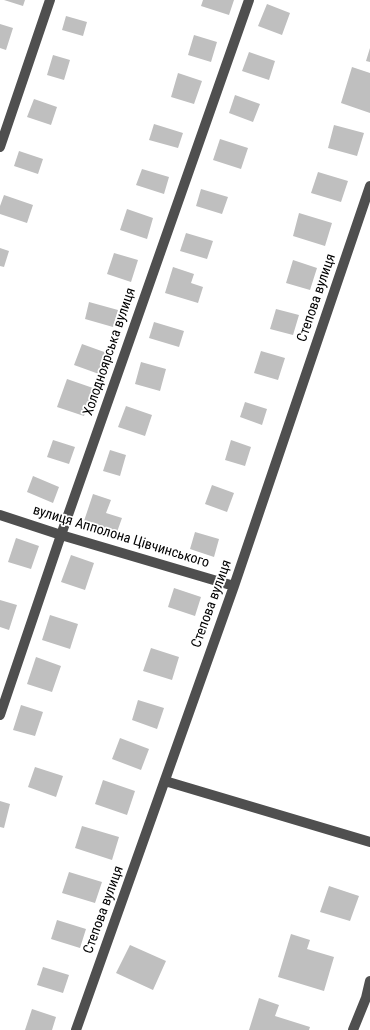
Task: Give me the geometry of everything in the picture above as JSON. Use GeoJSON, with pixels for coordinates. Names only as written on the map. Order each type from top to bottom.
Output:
{"type":"FeatureCollection","features":[{"type":"Feature","properties":{"kind":"street"},"geometry":{"type":"LineString","coordinates":[[0,147],[50,0]]}},
{"type":"Feature","properties":{"kind":"street","name":"Холодноярська вулиця"},"geometry":{"type":"LineString","coordinates":[[0,715],[61,535],[249,0]]}},
{"type":"Feature","properties":{"kind":"street","name":"Степова вулиця"},"geometry":{"type":"LineString","coordinates":[[76,1030],[234,586],[370,186]]}},
{"type":"Feature","properties":{"kind":"street","name":"вулиця Апполона Цівчинського"},"geometry":{"type":"LineString","coordinates":[[0,515],[61,535],[234,586]]}},
{"type":"Feature","properties":{"kind":"street"},"geometry":{"type":"LineString","coordinates":[[165,781],[370,842]]}},
{"type":"Feature","properties":{"kind":"street"},"geometry":{"type":"LineString","coordinates":[[353,1030],[366,998],[370,981]]}},
{"type":"Feature","properties":{"kind":"building"},"geometry":{"type":"Polygon","coordinates":[[[4,0],[25,0],[23,6],[4,0]]]}},
{"type":"Feature","properties":{"kind":"building"},"geometry":{"type":"Polygon","coordinates":[[[203,0],[234,0],[229,15],[201,6],[203,0]]]}},
{"type":"Feature","properties":{"kind":"building"},"geometry":{"type":"Polygon","coordinates":[[[267,4],[290,13],[282,35],[258,26],[267,4]]]}},
{"type":"Feature","properties":{"kind":"building"},"geometry":{"type":"Polygon","coordinates":[[[66,16],[87,22],[83,36],[62,30],[66,16]]]}},
{"type":"Feature","properties":{"kind":"building"},"geometry":{"type":"Polygon","coordinates":[[[0,24],[13,28],[6,50],[0,48],[0,24]]]}},
{"type":"Feature","properties":{"kind":"building"},"geometry":{"type":"Polygon","coordinates":[[[194,35],[217,42],[211,62],[188,55],[194,35]]]}},
{"type":"Feature","properties":{"kind":"building"},"geometry":{"type":"Polygon","coordinates":[[[370,48],[370,62],[366,61],[370,48]]]}},
{"type":"Feature","properties":{"kind":"building"},"geometry":{"type":"Polygon","coordinates":[[[249,52],[275,61],[269,80],[242,71],[249,52]]]}},
{"type":"Feature","properties":{"kind":"building"},"geometry":{"type":"Polygon","coordinates":[[[53,55],[70,60],[64,80],[47,75],[53,55]]]}},
{"type":"Feature","properties":{"kind":"building"},"geometry":{"type":"Polygon","coordinates":[[[352,67],[370,73],[370,113],[341,103],[352,67]]]}},
{"type":"Feature","properties":{"kind":"building"},"geometry":{"type":"Polygon","coordinates":[[[178,73],[202,81],[194,104],[171,97],[178,73]]]}},
{"type":"Feature","properties":{"kind":"building"},"geometry":{"type":"Polygon","coordinates":[[[235,95],[260,104],[253,122],[229,113],[235,95]]]}},
{"type":"Feature","properties":{"kind":"building"},"geometry":{"type":"Polygon","coordinates":[[[34,99],[57,107],[51,125],[27,117],[34,99]]]}},
{"type":"Feature","properties":{"kind":"building"},"geometry":{"type":"Polygon","coordinates":[[[154,124],[183,133],[178,148],[149,140],[154,124]]]}},
{"type":"Feature","properties":{"kind":"building"},"geometry":{"type":"Polygon","coordinates":[[[334,125],[364,133],[357,156],[328,148],[334,125]]]}},
{"type":"Feature","properties":{"kind":"building"},"geometry":{"type":"Polygon","coordinates":[[[220,139],[248,148],[241,169],[213,160],[220,139]]]}},
{"type":"Feature","properties":{"kind":"building"},"geometry":{"type":"Polygon","coordinates":[[[19,151],[43,159],[38,174],[14,166],[19,151]]]}},
{"type":"Feature","properties":{"kind":"building"},"geometry":{"type":"Polygon","coordinates":[[[142,169],[169,177],[164,194],[136,185],[142,169]]]}},
{"type":"Feature","properties":{"kind":"building"},"geometry":{"type":"Polygon","coordinates":[[[318,172],[348,181],[341,202],[311,193],[318,172]]]}},
{"type":"Feature","properties":{"kind":"building"},"geometry":{"type":"Polygon","coordinates":[[[201,189],[228,197],[222,214],[196,206],[201,189]]]}},
{"type":"Feature","properties":{"kind":"building"},"geometry":{"type":"Polygon","coordinates":[[[4,195],[33,205],[27,223],[0,214],[0,206],[4,195]]]}},
{"type":"Feature","properties":{"kind":"building"},"geometry":{"type":"Polygon","coordinates":[[[127,209],[153,218],[147,239],[120,230],[127,209]]]}},
{"type":"Feature","properties":{"kind":"building"},"geometry":{"type":"Polygon","coordinates":[[[299,213],[332,223],[325,246],[293,236],[299,213]]]}},
{"type":"Feature","properties":{"kind":"building"},"geometry":{"type":"Polygon","coordinates":[[[186,233],[213,241],[207,259],[180,251],[186,233]]]}},
{"type":"Feature","properties":{"kind":"building"},"geometry":{"type":"Polygon","coordinates":[[[0,248],[9,251],[4,267],[0,266],[0,248]]]}},
{"type":"Feature","properties":{"kind":"building"},"geometry":{"type":"Polygon","coordinates":[[[114,253],[138,260],[131,282],[107,274],[114,253]]]}},
{"type":"Feature","properties":{"kind":"building"},"geometry":{"type":"Polygon","coordinates":[[[293,260],[317,268],[310,290],[286,283],[293,260]]]}},
{"type":"Feature","properties":{"kind":"building"},"geometry":{"type":"Polygon","coordinates":[[[173,267],[194,274],[191,283],[203,287],[198,303],[165,293],[173,267]]]}},
{"type":"Feature","properties":{"kind":"building"},"geometry":{"type":"Polygon","coordinates":[[[89,302],[118,310],[113,327],[85,319],[89,302]]]}},
{"type":"Feature","properties":{"kind":"building"},"geometry":{"type":"Polygon","coordinates":[[[276,309],[299,315],[293,335],[270,329],[276,309]]]}},
{"type":"Feature","properties":{"kind":"building"},"geometry":{"type":"Polygon","coordinates":[[[154,322],[184,331],[179,347],[149,338],[154,322]]]}},
{"type":"Feature","properties":{"kind":"building"},"geometry":{"type":"Polygon","coordinates":[[[82,344],[107,353],[99,374],[74,365],[82,344]]]}},
{"type":"Feature","properties":{"kind":"building"},"geometry":{"type":"Polygon","coordinates":[[[261,351],[285,358],[278,380],[254,373],[261,351]]]}},
{"type":"Feature","properties":{"kind":"building"},"geometry":{"type":"Polygon","coordinates":[[[141,362],[166,369],[160,391],[135,384],[141,362]]]}},
{"type":"Feature","properties":{"kind":"building"},"geometry":{"type":"Polygon","coordinates":[[[67,379],[93,388],[84,416],[57,407],[67,379]]]}},
{"type":"Feature","properties":{"kind":"building"},"geometry":{"type":"Polygon","coordinates":[[[245,402],[267,409],[262,425],[240,417],[245,402]]]}},
{"type":"Feature","properties":{"kind":"building"},"geometry":{"type":"Polygon","coordinates":[[[126,406],[152,415],[145,436],[118,427],[126,406]]]}},
{"type":"Feature","properties":{"kind":"building"},"geometry":{"type":"Polygon","coordinates":[[[53,440],[75,447],[69,464],[47,457],[53,440]]]}},
{"type":"Feature","properties":{"kind":"building"},"geometry":{"type":"Polygon","coordinates":[[[231,440],[251,447],[245,466],[225,460],[231,440]]]}},
{"type":"Feature","properties":{"kind":"building"},"geometry":{"type":"Polygon","coordinates":[[[110,450],[126,455],[120,476],[103,471],[110,450]]]}},
{"type":"Feature","properties":{"kind":"building"},"geometry":{"type":"Polygon","coordinates":[[[33,476],[59,487],[53,503],[27,492],[33,476]]]}},
{"type":"Feature","properties":{"kind":"building"},"geometry":{"type":"Polygon","coordinates":[[[212,485],[234,493],[227,512],[205,504],[212,485]]]}},
{"type":"Feature","properties":{"kind":"building"},"geometry":{"type":"Polygon","coordinates":[[[93,494],[111,500],[106,513],[122,518],[117,532],[84,521],[93,494]]]}},
{"type":"Feature","properties":{"kind":"building"},"geometry":{"type":"Polygon","coordinates":[[[195,532],[219,539],[214,557],[190,549],[195,532]]]}},
{"type":"Feature","properties":{"kind":"building"},"geometry":{"type":"Polygon","coordinates":[[[16,538],[39,546],[31,569],[8,562],[16,538]]]}},
{"type":"Feature","properties":{"kind":"building"},"geometry":{"type":"Polygon","coordinates":[[[71,555],[94,563],[85,590],[61,582],[71,555]]]}},
{"type":"Feature","properties":{"kind":"building"},"geometry":{"type":"Polygon","coordinates":[[[174,588],[201,597],[195,616],[168,607],[174,588]]]}},
{"type":"Feature","properties":{"kind":"building"},"geometry":{"type":"Polygon","coordinates":[[[0,600],[17,605],[9,630],[0,627],[0,600]]]}},
{"type":"Feature","properties":{"kind":"building"},"geometry":{"type":"Polygon","coordinates":[[[50,615],[78,624],[70,649],[42,640],[50,615]]]}},
{"type":"Feature","properties":{"kind":"building"},"geometry":{"type":"Polygon","coordinates":[[[151,648],[179,657],[172,680],[143,671],[151,648]]]}},
{"type":"Feature","properties":{"kind":"building"},"geometry":{"type":"Polygon","coordinates":[[[36,657],[61,666],[52,692],[27,684],[36,657]]]}},
{"type":"Feature","properties":{"kind":"building"},"geometry":{"type":"Polygon","coordinates":[[[138,700],[164,708],[157,729],[132,720],[138,700]]]}},
{"type":"Feature","properties":{"kind":"building"},"geometry":{"type":"Polygon","coordinates":[[[21,705],[43,712],[35,736],[13,730],[21,705]]]}},
{"type":"Feature","properties":{"kind":"building"},"geometry":{"type":"Polygon","coordinates":[[[120,738],[149,749],[141,770],[112,759],[120,738]]]}},
{"type":"Feature","properties":{"kind":"building"},"geometry":{"type":"Polygon","coordinates":[[[35,767],[63,776],[56,797],[28,787],[35,767]]]}},
{"type":"Feature","properties":{"kind":"building"},"geometry":{"type":"Polygon","coordinates":[[[103,780],[135,791],[127,815],[95,804],[103,780]]]}},
{"type":"Feature","properties":{"kind":"building"},"geometry":{"type":"Polygon","coordinates":[[[0,801],[10,804],[4,828],[0,827],[0,801]]]}},
{"type":"Feature","properties":{"kind":"building"},"geometry":{"type":"Polygon","coordinates":[[[82,826],[119,837],[112,860],[75,848],[82,826]]]}},
{"type":"Feature","properties":{"kind":"building"},"geometry":{"type":"Polygon","coordinates":[[[69,872],[102,882],[95,903],[62,893],[69,872]]]}},
{"type":"Feature","properties":{"kind":"building"},"geometry":{"type":"Polygon","coordinates":[[[329,886],[359,896],[350,921],[320,912],[329,886]]]}},
{"type":"Feature","properties":{"kind":"building"},"geometry":{"type":"Polygon","coordinates":[[[57,920],[86,929],[80,948],[51,939],[57,920]]]}},
{"type":"Feature","properties":{"kind":"building"},"geometry":{"type":"Polygon","coordinates":[[[291,934],[310,940],[307,949],[334,957],[324,991],[278,977],[291,934]]]}},
{"type":"Feature","properties":{"kind":"building"},"geometry":{"type":"Polygon","coordinates":[[[130,945],[166,961],[153,990],[116,973],[130,945]]]}},
{"type":"Feature","properties":{"kind":"building"},"geometry":{"type":"Polygon","coordinates":[[[43,967],[69,975],[63,993],[37,985],[43,967]]]}},
{"type":"Feature","properties":{"kind":"building"},"geometry":{"type":"Polygon","coordinates":[[[259,998],[279,1005],[275,1016],[310,1027],[309,1030],[249,1030],[259,998]]]}},
{"type":"Feature","properties":{"kind":"building"},"geometry":{"type":"Polygon","coordinates":[[[32,1009],[56,1017],[52,1030],[25,1030],[32,1009]]]}}]}
